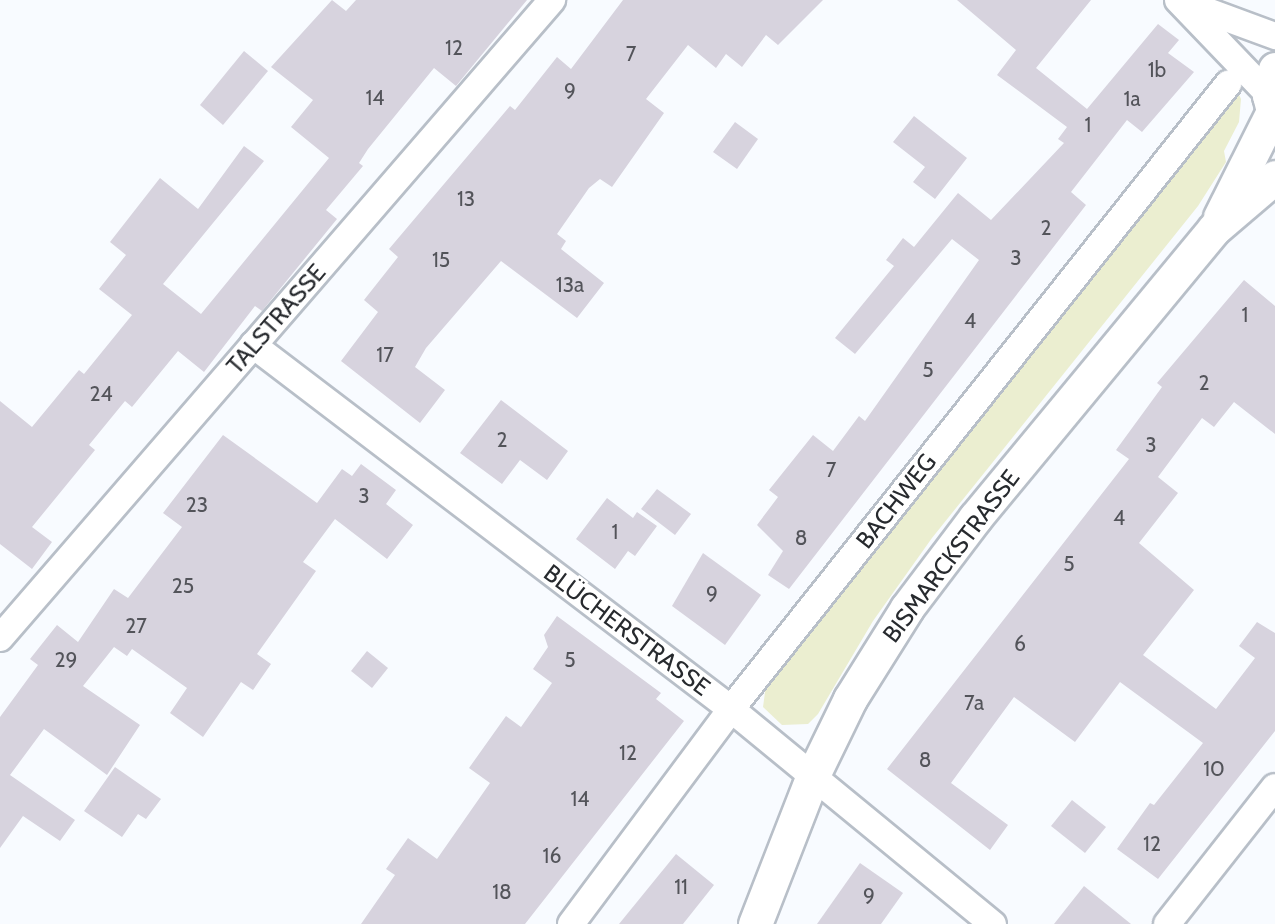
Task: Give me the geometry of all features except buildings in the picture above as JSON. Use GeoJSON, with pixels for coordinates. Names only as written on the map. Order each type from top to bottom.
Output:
{"type":"FeatureCollection","features":[{"type":"Feature","properties":{"kind":"street","name":"TALSTRASSE"},"geometry":{"type":"LineString","coordinates":[[0,638],[552,0]]}},
{"type":"Feature","properties":{"kind":"street"},"geometry":{"type":"LineString","coordinates":[[1179,1],[1275,36]]}},
{"type":"Feature","properties":{"kind":"street"},"geometry":{"type":"LineString","coordinates":[[1179,1],[1273,99]]}},
{"type":"Feature","properties":{"kind":"street","name":"BACHWEG"},"geometry":{"type":"LineString","coordinates":[[571,924],[731,709],[1228,84]]}},
{"type":"Feature","properties":{"kind":"street","name":"BISMARCKSTRASSE"},"geometry":{"type":"LineString","coordinates":[[1214,229],[1273,99]]}},
{"type":"Feature","properties":{"kind":"street","name":"BISMARCKSTRASSE"},"geometry":{"type":"LineString","coordinates":[[755,924],[813,775],[850,699],[907,608],[975,517],[1214,229],[1275,177]]}},
{"type":"Feature","properties":{"kind":"street","name":"BLÜCHERSTRASSE"},"geometry":{"type":"LineString","coordinates":[[253,345],[731,709],[993,924]]}},
{"type":"Feature","properties":{"kind":"street"},"geometry":{"type":"LineString","coordinates":[[1167,924],[1275,787]]}},
{"type":"Feature","properties":{"kind":"green space"},"geometry":{"type":"Polygon","coordinates":[[[1236,88],[1241,99],[1239,122],[1224,151],[1226,162],[1198,206],[932,538],[873,621],[818,714],[808,724],[782,725],[763,707],[766,685],[1236,88]]]}}]}
